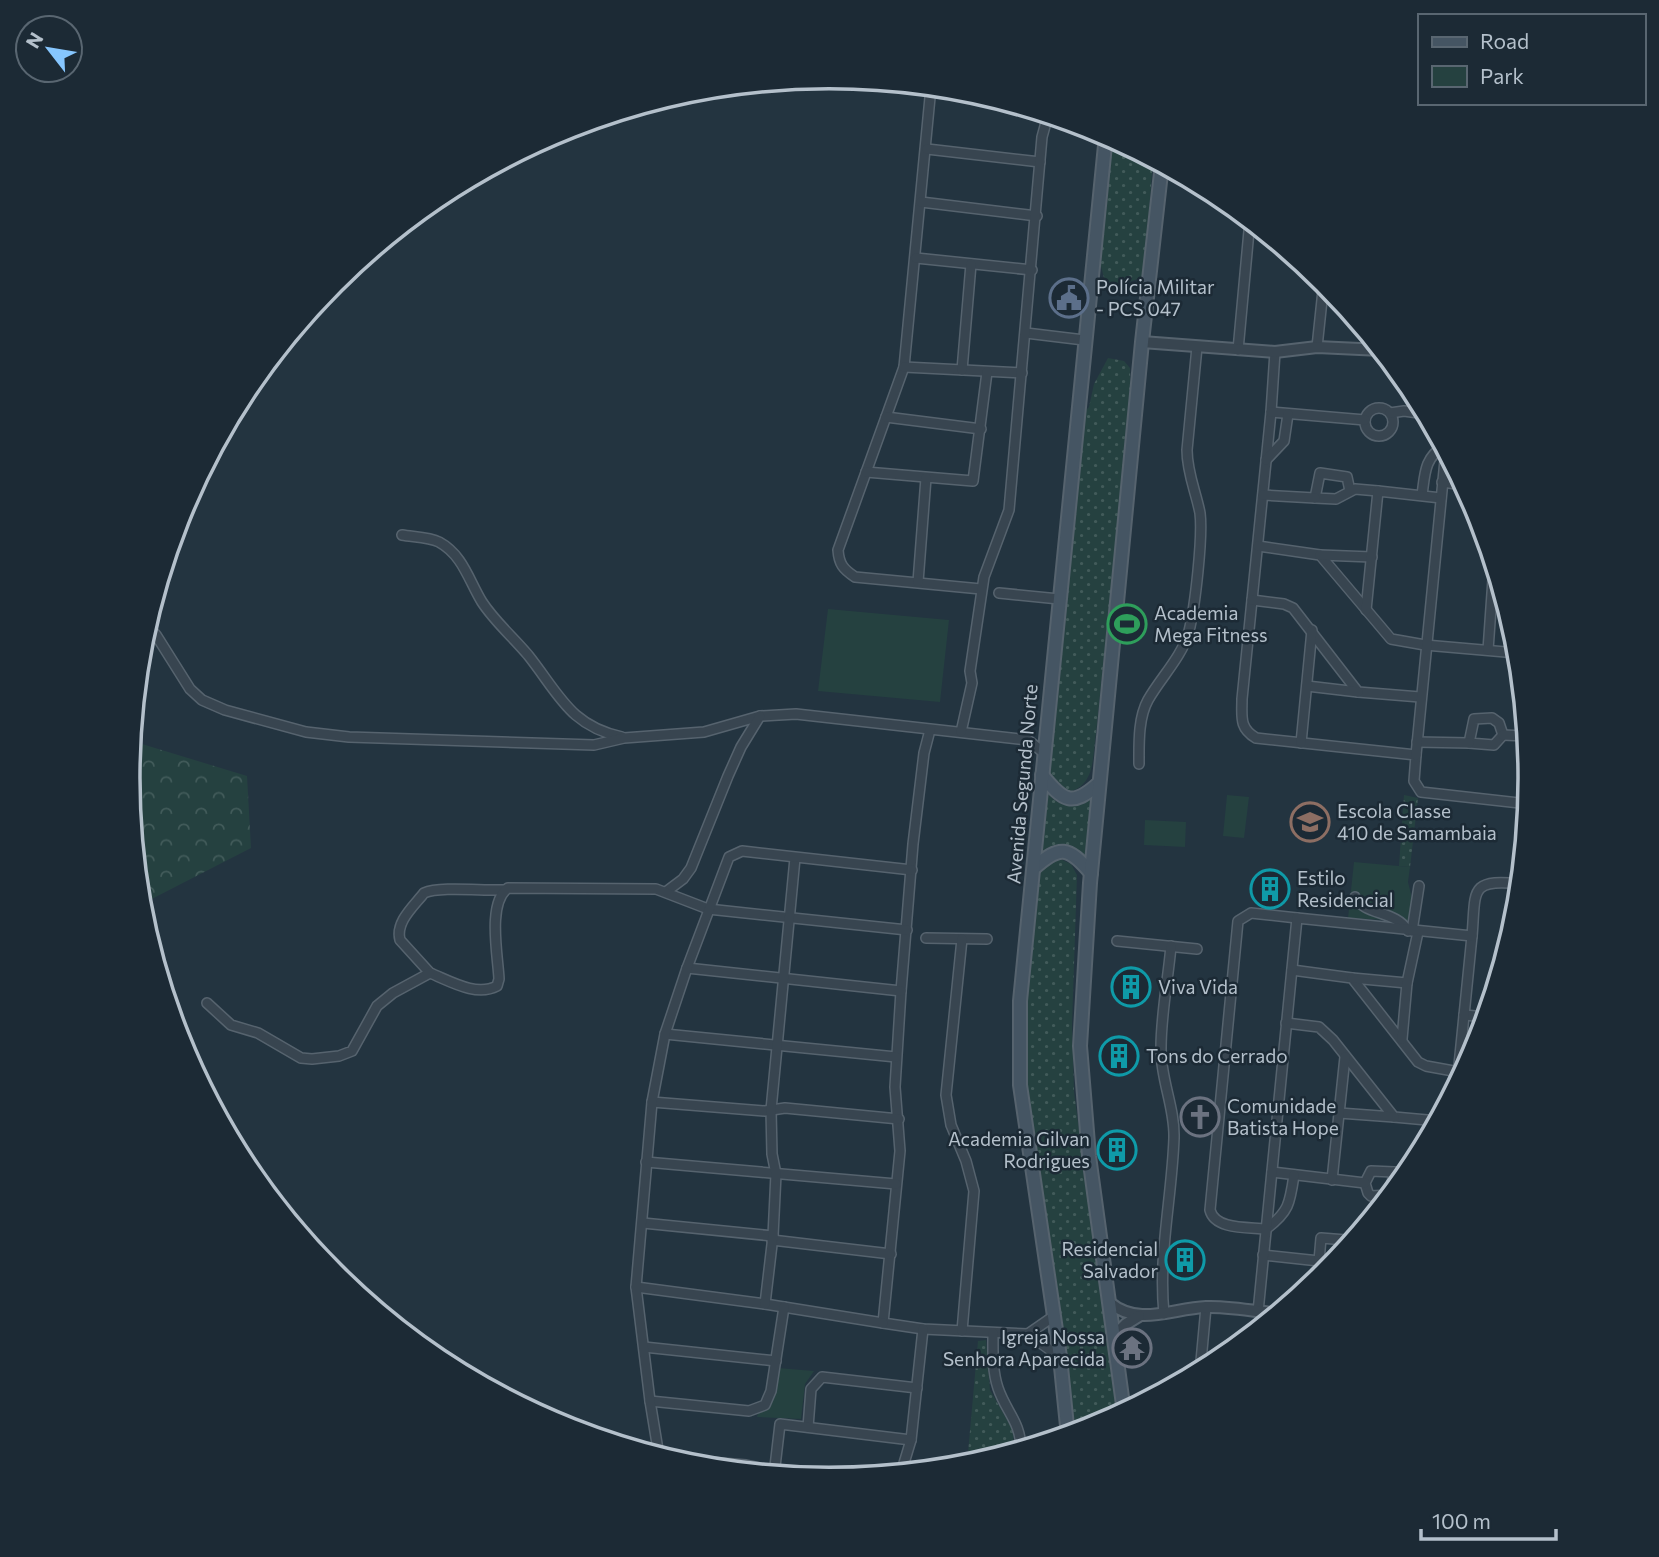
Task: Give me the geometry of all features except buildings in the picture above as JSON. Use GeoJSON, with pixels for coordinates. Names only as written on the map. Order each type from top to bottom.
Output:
{"type":"FeatureCollection","features":[{"type":"Feature","properties":{"kind":"main road","name":"Avenida Segunda Norte"},"geometry":{"type":"LineString","coordinates":[[1067,1425],[1060,1357],[1020,1085],[1020,1001],[1105,147]]}},
{"type":"Feature","properties":{"kind":"main road"},"geometry":{"type":"LineString","coordinates":[[1123,1402],[1089,1156],[1081,1077],[1083,973],[1099,783],[1160,174]]}},
{"type":"Feature","properties":{"kind":"main road"},"geometry":{"type":"LineString","coordinates":[[1042,775],[1055,791],[1073,800],[1088,794],[1099,783]]}},
{"type":"Feature","properties":{"kind":"main road"},"geometry":{"type":"LineString","coordinates":[[1034,868],[1051,853],[1062,851],[1071,853],[1091,873]]}},
{"type":"Feature","properties":{"kind":"street"},"geometry":{"type":"LineString","coordinates":[[930,97],[904,367],[838,550],[839,562],[844,570],[855,577],[981,589]]}},
{"type":"Feature","properties":{"kind":"street"},"geometry":{"type":"LineString","coordinates":[[961,732],[972,682],[970,671],[981,589],[990,557],[1009,510],[1042,137],[1045,124]]}},
{"type":"Feature","properties":{"kind":"street"},"geometry":{"type":"LineString","coordinates":[[927,149],[1040,162]]}},
{"type":"Feature","properties":{"kind":"street"},"geometry":{"type":"LineString","coordinates":[[921,202],[1037,216]]}},
{"type":"Feature","properties":{"kind":"street"},"geometry":{"type":"LineString","coordinates":[[1238,350],[1249,232]]}},
{"type":"Feature","properties":{"kind":"street"},"geometry":{"type":"LineString","coordinates":[[916,258],[1031,270]]}},
{"type":"Feature","properties":{"kind":"street"},"geometry":{"type":"LineString","coordinates":[[962,370],[971,264]]}},
{"type":"Feature","properties":{"kind":"street"},"geometry":{"type":"LineString","coordinates":[[1317,347],[1322,297]]}},
{"type":"Feature","properties":{"kind":"street"},"geometry":{"type":"LineString","coordinates":[[1026,332],[1084,340]]}},
{"type":"Feature","properties":{"kind":"street"},"geometry":{"type":"LineString","coordinates":[[1142,342],[1275,352],[1317,347],[1368,349]]}},
{"type":"Feature","properties":{"kind":"street"},"geometry":{"type":"LineString","coordinates":[[1139,764],[1146,702],[1181,650],[1192,612],[1201,526],[1197,499],[1187,466],[1187,450],[1197,347]]}},
{"type":"Feature","properties":{"kind":"street"},"geometry":{"type":"LineString","coordinates":[[1275,352],[1242,724],[1245,730],[1256,738],[1416,755]]}},
{"type":"Feature","properties":{"kind":"street"},"geometry":{"type":"LineString","coordinates":[[904,367],[1023,373]]}},
{"type":"Feature","properties":{"kind":"street"},"geometry":{"type":"LineString","coordinates":[[866,471],[973,481],[987,372]]}},
{"type":"Feature","properties":{"kind":"street"},"geometry":{"type":"LineString","coordinates":[[1390,413],[1392,425],[1385,434],[1374,435],[1366,426],[1367,415],[1375,409],[1381,408],[1390,413],[1413,412]]}},
{"type":"Feature","properties":{"kind":"street"},"geometry":{"type":"LineString","coordinates":[[1271,412],[1365,420]]}},
{"type":"Feature","properties":{"kind":"street"},"geometry":{"type":"LineString","coordinates":[[1266,460],[1284,441],[1288,414]]}},
{"type":"Feature","properties":{"kind":"street"},"geometry":{"type":"LineString","coordinates":[[886,417],[981,429]]}},
{"type":"Feature","properties":{"kind":"street"},"geometry":{"type":"LineString","coordinates":[[1422,495],[1426,463],[1435,451]]}},
{"type":"Feature","properties":{"kind":"street"},"geometry":{"type":"LineString","coordinates":[[1443,466],[1414,781],[1421,792],[1518,803]]}},
{"type":"Feature","properties":{"kind":"street"},"geometry":{"type":"LineString","coordinates":[[1315,498],[1320,473],[1348,477],[1350,491]]}},
{"type":"Feature","properties":{"kind":"street"},"geometry":{"type":"LineString","coordinates":[[918,582],[926,478]]}},
{"type":"Feature","properties":{"kind":"street"},"geometry":{"type":"LineString","coordinates":[[1442,482],[1452,483]]}},
{"type":"Feature","properties":{"kind":"street"},"geometry":{"type":"LineString","coordinates":[[1263,495],[1336,499],[1355,489],[1441,498]]}},
{"type":"Feature","properties":{"kind":"street"},"geometry":{"type":"LineString","coordinates":[[1366,610],[1378,491]]}},
{"type":"Feature","properties":{"kind":"street"},"geometry":{"type":"LineString","coordinates":[[402,535],[433,540],[452,552],[492,617],[529,657],[575,716],[589,726],[624,738]]}},
{"type":"Feature","properties":{"kind":"street"},"geometry":{"type":"LineString","coordinates":[[1258,546],[1320,555],[1372,557]]}},
{"type":"Feature","properties":{"kind":"street"},"geometry":{"type":"LineString","coordinates":[[1320,555],[1391,639],[1507,653]]}},
{"type":"Feature","properties":{"kind":"street"},"geometry":{"type":"LineString","coordinates":[[999,593],[1059,599]]}},
{"type":"Feature","properties":{"kind":"street"},"geometry":{"type":"LineString","coordinates":[[1488,650],[1493,593]]}},
{"type":"Feature","properties":{"kind":"street"},"geometry":{"type":"LineString","coordinates":[[1252,600],[1290,606],[1358,692]]}},
{"type":"Feature","properties":{"kind":"street"},"geometry":{"type":"LineString","coordinates":[[1301,743],[1311,630]]}},
{"type":"Feature","properties":{"kind":"street"},"geometry":{"type":"LineString","coordinates":[[155,634],[190,689],[202,700],[225,710],[306,732],[349,737],[594,745],[624,738],[704,733],[760,716],[796,714],[1028,740],[1044,753]]}},
{"type":"Feature","properties":{"kind":"street"},"geometry":{"type":"LineString","coordinates":[[1307,686],[1420,697]]}},
{"type":"Feature","properties":{"kind":"street"},"geometry":{"type":"LineString","coordinates":[[667,891],[691,869],[727,776],[760,716]]}},
{"type":"Feature","properties":{"kind":"street"},"geometry":{"type":"LineString","coordinates":[[1469,743],[1473,720],[1476,719],[1496,720],[1503,735]]}},
{"type":"Feature","properties":{"kind":"street"},"geometry":{"type":"LineString","coordinates":[[883,1324],[900,1151],[895,1087],[901,991],[924,753],[930,730]]}},
{"type":"Feature","properties":{"kind":"street"},"geometry":{"type":"LineString","coordinates":[[1028,740],[1046,730]]}},
{"type":"Feature","properties":{"kind":"street"},"geometry":{"type":"LineString","coordinates":[[1417,742],[1494,745],[1503,735]]}},
{"type":"Feature","properties":{"kind":"street"},"geometry":{"type":"LineString","coordinates":[[1503,735],[1517,736]]}},
{"type":"Feature","properties":{"kind":"street"},"geometry":{"type":"LineString","coordinates":[[657,1446],[636,1287],[652,1102],[665,1034],[729,857],[742,851],[912,870]]}},
{"type":"Feature","properties":{"kind":"street"},"geometry":{"type":"LineString","coordinates":[[765,1304],[773,1238],[776,1174],[772,1154],[771,1110],[795,858]]}},
{"type":"Feature","properties":{"kind":"street"},"geometry":{"type":"LineString","coordinates":[[1461,1054],[1475,896],[1480,888],[1491,881],[1511,883]]}},
{"type":"Feature","properties":{"kind":"street"},"geometry":{"type":"LineString","coordinates":[[1402,1039],[1406,983],[1419,886]]}},
{"type":"Feature","properties":{"kind":"street"},"geometry":{"type":"LineString","coordinates":[[504,890],[495,918],[499,979],[497,986],[488,990],[469,988],[430,973],[400,940],[399,926],[424,892],[440,889],[478,892],[508,888],[644,888],[667,891],[708,909],[907,930]]}},
{"type":"Feature","properties":{"kind":"street"},"geometry":{"type":"LineString","coordinates":[[1355,897],[1359,904],[1401,921],[1412,931]]}},
{"type":"Feature","properties":{"kind":"street"},"geometry":{"type":"LineString","coordinates":[[1266,1229],[1223,1224],[1215,1220],[1210,1210],[1238,920],[1251,913],[1472,936]]}},
{"type":"Feature","properties":{"kind":"street"},"geometry":{"type":"LineString","coordinates":[[1258,1312],[1297,918]]}},
{"type":"Feature","properties":{"kind":"street"},"geometry":{"type":"LineString","coordinates":[[926,938],[987,939]]}},
{"type":"Feature","properties":{"kind":"street"},"geometry":{"type":"LineString","coordinates":[[962,939],[946,1095],[951,1125],[966,1161],[974,1191],[962,1331]]}},
{"type":"Feature","properties":{"kind":"street"},"geometry":{"type":"LineString","coordinates":[[1117,941],[1197,949]]}},
{"type":"Feature","properties":{"kind":"street"},"geometry":{"type":"LineString","coordinates":[[1164,1314],[1163,1255],[1174,1124],[1161,1049],[1171,946]]}},
{"type":"Feature","properties":{"kind":"street"},"geometry":{"type":"LineString","coordinates":[[687,968],[901,991]]}},
{"type":"Feature","properties":{"kind":"street"},"geometry":{"type":"LineString","coordinates":[[1292,970],[1406,983]]}},
{"type":"Feature","properties":{"kind":"street"},"geometry":{"type":"LineString","coordinates":[[207,1003],[230,1025],[258,1033],[302,1058],[339,1056],[352,1051],[377,1006],[393,993],[430,973]]}},
{"type":"Feature","properties":{"kind":"street"},"geometry":{"type":"LineString","coordinates":[[1352,978],[1422,1064],[1453,1071]]}},
{"type":"Feature","properties":{"kind":"street"},"geometry":{"type":"LineString","coordinates":[[1464,1015],[1476,1016]]}},
{"type":"Feature","properties":{"kind":"street"},"geometry":{"type":"LineString","coordinates":[[1286,1023],[1319,1027],[1333,1040],[1394,1117]]}},
{"type":"Feature","properties":{"kind":"street"},"geometry":{"type":"LineString","coordinates":[[665,1034],[896,1057]]}},
{"type":"Feature","properties":{"kind":"street"},"geometry":{"type":"LineString","coordinates":[[1332,1180],[1345,1057]]}},
{"type":"Feature","properties":{"kind":"street"},"geometry":{"type":"LineString","coordinates":[[652,1102],[771,1110],[785,1108],[899,1119]]}},
{"type":"Feature","properties":{"kind":"street"},"geometry":{"type":"LineString","coordinates":[[1339,1113],[1428,1120]]}},
{"type":"Feature","properties":{"kind":"street"},"geometry":{"type":"LineString","coordinates":[[646,1162],[896,1184]]}},
{"type":"Feature","properties":{"kind":"street"},"geometry":{"type":"LineString","coordinates":[[1378,1196],[1369,1195],[1365,1183],[1371,1171],[1394,1172]]}},
{"type":"Feature","properties":{"kind":"street"},"geometry":{"type":"LineString","coordinates":[[1272,1172],[1365,1183]]}},
{"type":"Feature","properties":{"kind":"street"},"geometry":{"type":"LineString","coordinates":[[1266,1229],[1286,1210],[1290,1202],[1294,1175]]}},
{"type":"Feature","properties":{"kind":"street"},"geometry":{"type":"LineString","coordinates":[[643,1223],[891,1254]]}},
{"type":"Feature","properties":{"kind":"street"},"geometry":{"type":"LineString","coordinates":[[1318,1261],[1320,1240],[1323,1237],[1342,1239]]}},
{"type":"Feature","properties":{"kind":"street"},"geometry":{"type":"LineString","coordinates":[[1263,1255],[1322,1261]]}},
{"type":"Feature","properties":{"kind":"street"},"geometry":{"type":"LineString","coordinates":[[636,1287],[923,1329],[1028,1334],[1060,1357]]}},
{"type":"Feature","properties":{"kind":"street"},"geometry":{"type":"LineString","coordinates":[[1110,1303],[1123,1312],[1139,1316],[1206,1307],[1264,1313]]}},
{"type":"Feature","properties":{"kind":"street"},"geometry":{"type":"LineString","coordinates":[[650,1401],[758,1409],[768,1400],[784,1307]]}},
{"type":"Feature","properties":{"kind":"street"},"geometry":{"type":"LineString","coordinates":[[1201,1359],[1206,1307]]}},
{"type":"Feature","properties":{"kind":"street"},"geometry":{"type":"LineString","coordinates":[[1028,1334],[1054,1316]]}},
{"type":"Feature","properties":{"kind":"street"},"geometry":{"type":"LineString","coordinates":[[1114,1336],[1139,1316]]}},
{"type":"Feature","properties":{"kind":"street"},"geometry":{"type":"LineString","coordinates":[[904,1463],[911,1440],[923,1329]]}},
{"type":"Feature","properties":{"kind":"street"},"geometry":{"type":"LineString","coordinates":[[993,1333],[994,1374],[1000,1395],[1016,1422],[1019,1441]]}},
{"type":"Feature","properties":{"kind":"street"},"geometry":{"type":"LineString","coordinates":[[643,1347],[776,1361]]}},
{"type":"Feature","properties":{"kind":"street"},"geometry":{"type":"LineString","coordinates":[[808,1427],[811,1388],[822,1377],[917,1388]]}},
{"type":"Feature","properties":{"kind":"street"},"geometry":{"type":"LineString","coordinates":[[775,1465],[780,1424],[911,1440]]}},
{"type":"Feature","properties":{"kind":"green space"},"geometry":{"type":"Polygon","coordinates":[[[1110,149],[1152,170],[1144,277],[1107,289],[1098,255],[1110,149]]]}},
{"type":"Feature","properties":{"kind":"green space"},"geometry":{"type":"Polygon","coordinates":[[[1108,358],[1124,361],[1130,368],[1131,403],[1093,762],[1083,784],[1066,793],[1045,774],[1079,417],[1089,407],[1094,384],[1108,358]]]}},
{"type":"Feature","properties":{"kind":"green space"},"geometry":{"type":"Polygon","coordinates":[[[828,609],[949,620],[940,702],[818,691],[828,609]]]}},
{"type":"Feature","properties":{"kind":"green space"},"geometry":{"type":"Polygon","coordinates":[[[142,744],[247,776],[251,848],[151,899],[142,824],[142,744]]]}},
{"type":"Feature","properties":{"kind":"green space"},"geometry":{"type":"Polygon","coordinates":[[[1045,790],[1055,801],[1066,805],[1078,804],[1092,798],[1087,858],[1064,847],[1052,848],[1040,855],[1045,790]]]}},
{"type":"Feature","properties":{"kind":"green space"},"geometry":{"type":"Polygon","coordinates":[[[1227,795],[1249,797],[1244,838],[1223,836],[1227,795]]]}},
{"type":"Feature","properties":{"kind":"green space"},"geometry":{"type":"Polygon","coordinates":[[[1404,795],[1418,798],[1410,867],[1399,866],[1404,795]]]}},
{"type":"Feature","properties":{"kind":"green space"},"geometry":{"type":"Polygon","coordinates":[[[1145,820],[1186,822],[1185,847],[1144,845],[1145,820]]]}},
{"type":"Feature","properties":{"kind":"green space"},"geometry":{"type":"Polygon","coordinates":[[[1058,858],[1071,864],[1077,875],[1072,1025],[1074,1092],[1116,1405],[1073,1423],[1023,1084],[1023,1000],[1040,872],[1047,863],[1058,858]]]}},
{"type":"Feature","properties":{"kind":"green space"},"geometry":{"type":"Polygon","coordinates":[[[1354,862],[1410,867],[1408,882],[1413,902],[1408,921],[1348,918],[1354,862]]]}},
{"type":"Feature","properties":{"kind":"green space"},"geometry":{"type":"Polygon","coordinates":[[[986,1340],[990,1390],[1014,1432],[1013,1442],[968,1454],[978,1341],[986,1340]]]}},
{"type":"Feature","properties":{"kind":"green space"},"geometry":{"type":"Polygon","coordinates":[[[778,1368],[814,1371],[805,1384],[801,1419],[757,1417],[758,1413],[769,1409],[778,1368]]]}},
{"type":"Feature","properties":{"kind":"place","name":"Polícia Militar - PCS 047"},"geometry":{"type":"Point","coordinates":[1069,298]}},
{"type":"Feature","properties":{"kind":"place","name":"Academia Mega Fitness"},"geometry":{"type":"Point","coordinates":[1127,624]}},
{"type":"Feature","properties":{"kind":"place","name":"Escola Classe 410 de Samambaia"},"geometry":{"type":"Point","coordinates":[1310,822]}},
{"type":"Feature","properties":{"kind":"place","name":"Estilo Residencial"},"geometry":{"type":"Point","coordinates":[1270,889]}},
{"type":"Feature","properties":{"kind":"place","name":"Viva Vida"},"geometry":{"type":"Point","coordinates":[1131,987]}},
{"type":"Feature","properties":{"kind":"place","name":"Tons do Cerrado"},"geometry":{"type":"Point","coordinates":[1119,1056]}},
{"type":"Feature","properties":{"kind":"place","name":"Comunidade Batista Hope"},"geometry":{"type":"Point","coordinates":[1200,1117]}},
{"type":"Feature","properties":{"kind":"place","name":"Academia Gilvan Rodrigues"},"geometry":{"type":"Point","coordinates":[1117,1150]}},
{"type":"Feature","properties":{"kind":"place","name":"Residencial Salvador"},"geometry":{"type":"Point","coordinates":[1185,1260]}},
{"type":"Feature","properties":{"kind":"place","name":"Igreja Nossa Senhora Aparecida"},"geometry":{"type":"Point","coordinates":[1132,1348]}}]}
